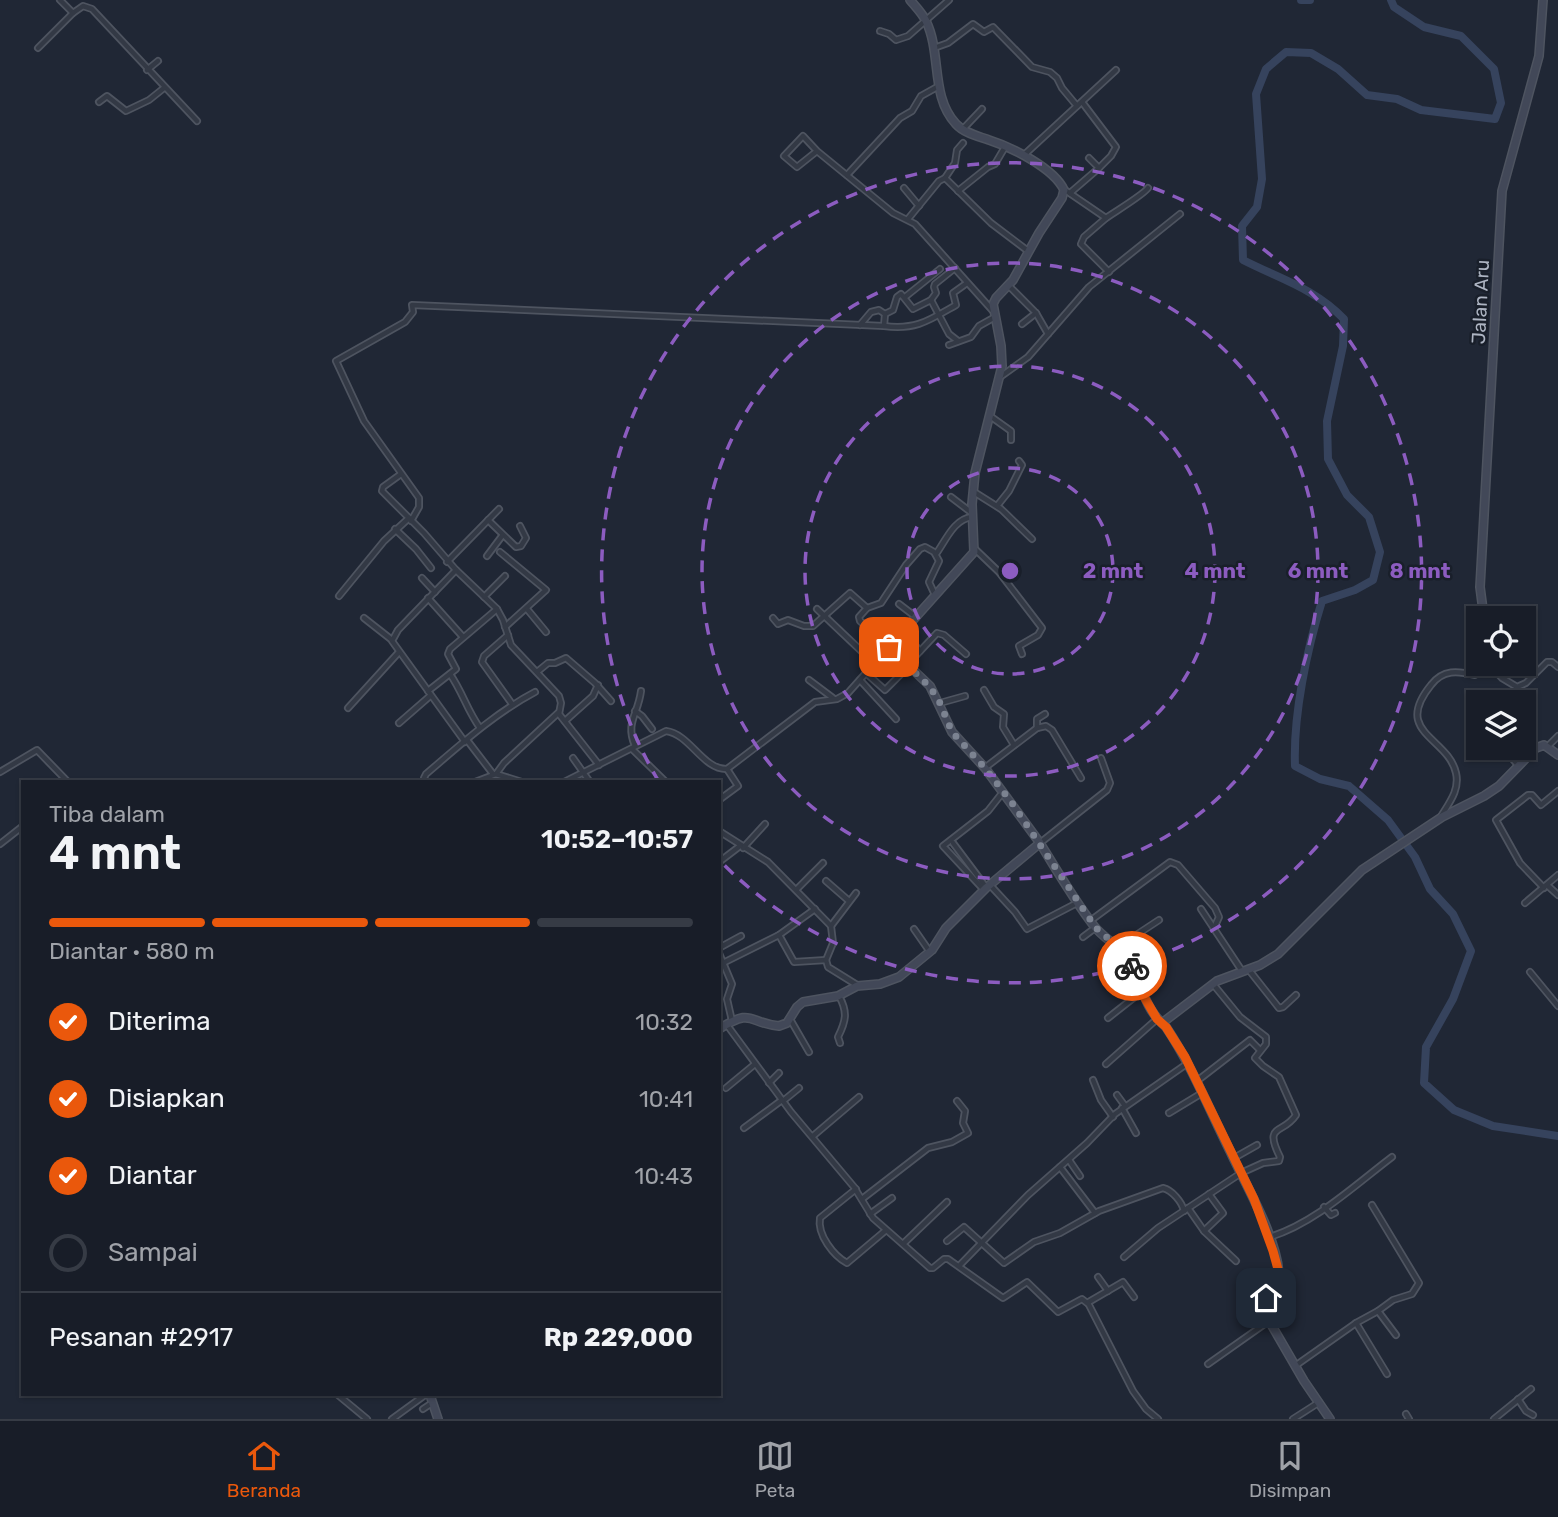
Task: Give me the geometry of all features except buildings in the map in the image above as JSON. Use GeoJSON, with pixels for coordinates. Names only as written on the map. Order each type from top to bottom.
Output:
{"type":"FeatureCollection","features":[{"type":"Feature","properties":{"kind":"street"},"geometry":{"type":"LineString","coordinates":[[60,0],[74,13]]}},
{"type":"Feature","properties":{"kind":"street"},"geometry":{"type":"LineString","coordinates":[[910,0],[925,19],[934,48],[939,86],[946,110],[962,129],[1024,155],[1051,174],[1067,191],[1106,218]]}},
{"type":"Feature","properties":{"kind":"street"},"geometry":{"type":"LineString","coordinates":[[880,31],[896,40],[908,36],[949,0]]}},
{"type":"Feature","properties":{"kind":"street","name":"Jalan Aru"},"geometry":{"type":"LineString","coordinates":[[1482,606],[1480,587],[1503,191],[1539,56],[1543,0]]}},
{"type":"Feature","properties":{"kind":"street"},"geometry":{"type":"LineString","coordinates":[[38,48],[83,6],[92,9],[197,121]]}},
{"type":"Feature","properties":{"kind":"street"},"geometry":{"type":"LineString","coordinates":[[934,48],[948,43],[973,24],[984,32],[993,27],[1032,67],[1050,72],[1057,78],[1077,106]]}},
{"type":"Feature","properties":{"kind":"street"},"geometry":{"type":"LineString","coordinates":[[148,70],[158,61]]}},
{"type":"Feature","properties":{"kind":"street"},"geometry":{"type":"LineString","coordinates":[[1024,155],[1116,70]]}},
{"type":"Feature","properties":{"kind":"street"},"geometry":{"type":"LineString","coordinates":[[847,175],[900,118],[911,113],[921,96],[939,86]]}},
{"type":"Feature","properties":{"kind":"street"},"geometry":{"type":"LineString","coordinates":[[99,102],[107,96],[125,111],[149,100],[164,88]]}},
{"type":"Feature","properties":{"kind":"street"},"geometry":{"type":"LineString","coordinates":[[568,780],[656,734],[670,731],[712,764],[720,769],[727,769],[815,702],[848,693],[970,559],[975,549],[973,492],[977,458],[1000,377],[1001,346],[994,315],[996,298],[1009,286],[1067,191],[1099,168],[1116,147],[1082,102]]}},
{"type":"Feature","properties":{"kind":"street"},"geometry":{"type":"LineString","coordinates":[[962,129],[982,109]]}},
{"type":"Feature","properties":{"kind":"street"},"geometry":{"type":"LineString","coordinates":[[817,151],[797,167],[784,156],[803,136],[817,151],[893,213],[908,219],[955,268],[994,315]]}},
{"type":"Feature","properties":{"kind":"street"},"geometry":{"type":"LineString","coordinates":[[908,219],[939,181],[945,178],[955,163],[957,150],[963,143]]}},
{"type":"Feature","properties":{"kind":"street"},"geometry":{"type":"LineString","coordinates":[[958,191],[995,163],[1005,147]]}},
{"type":"Feature","properties":{"kind":"street"},"geometry":{"type":"LineString","coordinates":[[1089,158],[1099,168]]}},
{"type":"Feature","properties":{"kind":"street"},"geometry":{"type":"LineString","coordinates":[[945,178],[991,223],[1029,252]]}},
{"type":"Feature","properties":{"kind":"street"},"geometry":{"type":"LineString","coordinates":[[1109,272],[1081,244],[1084,237],[1131,199],[1143,195],[1148,187]]}},
{"type":"Feature","properties":{"kind":"street"},"geometry":{"type":"LineString","coordinates":[[904,188],[919,206]]}},
{"type":"Feature","properties":{"kind":"street"},"geometry":{"type":"LineString","coordinates":[[1000,377],[1022,362],[1081,296],[1180,214]]}},
{"type":"Feature","properties":{"kind":"street"},"geometry":{"type":"LineString","coordinates":[[905,297],[913,309],[931,300],[936,293],[936,284],[955,268]]}},
{"type":"Feature","properties":{"kind":"street"},"geometry":{"type":"LineString","coordinates":[[905,297],[940,269]]}},
{"type":"Feature","properties":{"kind":"street"},"geometry":{"type":"LineString","coordinates":[[340,596],[395,530],[418,510],[419,501],[364,421],[336,361],[405,322],[410,317],[412,305],[904,328],[917,325],[956,305],[953,293],[967,283]]}},
{"type":"Feature","properties":{"kind":"street"},"geometry":{"type":"LineString","coordinates":[[1009,286],[1036,313],[1048,334]]}},
{"type":"Feature","properties":{"kind":"street"},"geometry":{"type":"LineString","coordinates":[[885,314],[893,310],[899,295],[905,297]]}},
{"type":"Feature","properties":{"kind":"street"},"geometry":{"type":"LineString","coordinates":[[931,300],[949,334],[959,342]]}},
{"type":"Feature","properties":{"kind":"street"},"geometry":{"type":"LineString","coordinates":[[860,325],[871,312],[879,310],[885,314]]}},
{"type":"Feature","properties":{"kind":"street"},"geometry":{"type":"LineString","coordinates":[[1022,324],[1036,313]]}},
{"type":"Feature","properties":{"kind":"street"},"geometry":{"type":"LineString","coordinates":[[884,326],[885,314]]}},
{"type":"Feature","properties":{"kind":"street"},"geometry":{"type":"LineString","coordinates":[[949,345],[971,337],[979,326],[994,315]]}},
{"type":"Feature","properties":{"kind":"street"},"geometry":{"type":"LineString","coordinates":[[989,415],[1011,431],[1011,440]]}},
{"type":"Feature","properties":{"kind":"street"},"geometry":{"type":"LineString","coordinates":[[997,506],[1022,465],[1019,461]]}},
{"type":"Feature","properties":{"kind":"street"},"geometry":{"type":"LineString","coordinates":[[401,474],[381,491],[410,519],[447,562],[497,609],[514,649],[560,698],[559,713],[495,774],[480,780]]}},
{"type":"Feature","properties":{"kind":"street"},"geometry":{"type":"LineString","coordinates":[[973,492],[997,506],[1032,539]]}},
{"type":"Feature","properties":{"kind":"street"},"geometry":{"type":"LineString","coordinates":[[951,497],[973,515]]}},
{"type":"Feature","properties":{"kind":"street"},"geometry":{"type":"LineString","coordinates":[[447,562],[499,509]]}},
{"type":"Feature","properties":{"kind":"street"},"geometry":{"type":"LineString","coordinates":[[936,554],[957,524],[973,515]]}},
{"type":"Feature","properties":{"kind":"street"},"geometry":{"type":"LineString","coordinates":[[488,520],[502,536],[519,547],[526,538],[520,526]]}},
{"type":"Feature","properties":{"kind":"street"},"geometry":{"type":"LineString","coordinates":[[395,530],[416,549],[431,568]]}},
{"type":"Feature","properties":{"kind":"street"},"geometry":{"type":"LineString","coordinates":[[487,556],[502,536]]}},
{"type":"Feature","properties":{"kind":"street"},"geometry":{"type":"LineString","coordinates":[[935,595],[929,582],[939,563],[936,554],[928,547],[920,550],[906,565],[881,603],[867,608],[859,620],[930,687],[952,732],[1003,792],[1093,924],[1131,962],[1141,992],[1188,1063],[1254,1199],[1269,1237],[1279,1277],[1276,1287],[1264,1303],[1264,1312],[1330,1419]]}},
{"type":"Feature","properties":{"kind":"street"},"geometry":{"type":"LineString","coordinates":[[975,549],[999,572],[1042,628],[1038,635],[1020,646],[1022,654]]}},
{"type":"Feature","properties":{"kind":"street"},"geometry":{"type":"LineString","coordinates":[[500,552],[546,590],[505,627]]}},
{"type":"Feature","properties":{"kind":"street"},"geometry":{"type":"LineString","coordinates":[[392,640],[456,570]]}},
{"type":"Feature","properties":{"kind":"street"},"geometry":{"type":"LineString","coordinates":[[485,597],[505,576]]}},
{"type":"Feature","properties":{"kind":"street"},"geometry":{"type":"LineString","coordinates":[[422,578],[435,592]]}},
{"type":"Feature","properties":{"kind":"street"},"geometry":{"type":"LineString","coordinates":[[774,618],[778,624],[788,620],[808,627],[825,617],[849,593],[867,608]]}},
{"type":"Feature","properties":{"kind":"street"},"geometry":{"type":"LineString","coordinates":[[428,598],[463,638]]}},
{"type":"Feature","properties":{"kind":"street"},"geometry":{"type":"LineString","coordinates":[[899,604],[916,617]]}},
{"type":"Feature","properties":{"kind":"street"},"geometry":{"type":"LineString","coordinates":[[399,723],[456,668],[449,651],[497,609]]}},
{"type":"Feature","properties":{"kind":"street"},"geometry":{"type":"LineString","coordinates":[[527,609],[546,632]]}},
{"type":"Feature","properties":{"kind":"street"},"geometry":{"type":"LineString","coordinates":[[817,609],[874,663]]}},
{"type":"Feature","properties":{"kind":"street"},"geometry":{"type":"LineString","coordinates":[[364,618],[392,640],[429,693],[495,774],[515,780]]}},
{"type":"Feature","properties":{"kind":"street"},"geometry":{"type":"LineString","coordinates":[[903,631],[920,651]]}},
{"type":"Feature","properties":{"kind":"street"},"geometry":{"type":"LineString","coordinates":[[908,664],[939,633],[966,654]]}},
{"type":"Feature","properties":{"kind":"street"},"geometry":{"type":"LineString","coordinates":[[508,635],[484,656],[482,662],[512,704]]}},
{"type":"Feature","properties":{"kind":"street"},"geometry":{"type":"LineString","coordinates":[[348,708],[399,652]]}},
{"type":"Feature","properties":{"kind":"street"},"geometry":{"type":"LineString","coordinates":[[866,673],[884,690],[900,675],[882,655]]}},
{"type":"Feature","properties":{"kind":"street"},"geometry":{"type":"LineString","coordinates":[[537,673],[548,663],[566,658],[598,685],[611,701]]}},
{"type":"Feature","properties":{"kind":"street"},"geometry":{"type":"LineString","coordinates":[[1536,674],[1547,662],[1558,667]]}},
{"type":"Feature","properties":{"kind":"street"},"geometry":{"type":"LineString","coordinates":[[1440,818],[1457,788],[1456,770],[1450,759],[1422,730],[1418,719],[1420,704],[1427,690],[1441,675],[1457,671],[1466,673]]}},
{"type":"Feature","properties":{"kind":"street"},"geometry":{"type":"LineString","coordinates":[[450,674],[463,694],[465,706],[481,728]]}},
{"type":"Feature","properties":{"kind":"street"},"geometry":{"type":"LineString","coordinates":[[1500,676],[1517,687],[1527,683],[1534,676]]}},
{"type":"Feature","properties":{"kind":"street"},"geometry":{"type":"LineString","coordinates":[[809,680],[833,699]]}},
{"type":"Feature","properties":{"kind":"street"},"geometry":{"type":"LineString","coordinates":[[860,680],[897,719]]}},
{"type":"Feature","properties":{"kind":"street"},"geometry":{"type":"LineString","coordinates":[[565,720],[592,697],[598,685]]}},
{"type":"Feature","properties":{"kind":"street"},"geometry":{"type":"LineString","coordinates":[[984,690],[993,707],[1004,714],[1003,727],[1014,745]]}},
{"type":"Feature","properties":{"kind":"street"},"geometry":{"type":"LineString","coordinates":[[641,691],[630,729],[633,747],[664,780]]}},
{"type":"Feature","properties":{"kind":"street"},"geometry":{"type":"LineString","coordinates":[[425,780],[425,776],[481,728],[512,704],[535,692]]}},
{"type":"Feature","properties":{"kind":"street"},"geometry":{"type":"LineString","coordinates":[[940,703],[965,696]]}},
{"type":"Feature","properties":{"kind":"street"},"geometry":{"type":"LineString","coordinates":[[635,711],[652,729]]}},
{"type":"Feature","properties":{"kind":"street"},"geometry":{"type":"LineString","coordinates":[[559,713],[599,765]]}},
{"type":"Feature","properties":{"kind":"street"},"geometry":{"type":"LineString","coordinates":[[1037,728],[1037,719],[1045,714]]}},
{"type":"Feature","properties":{"kind":"street"},"geometry":{"type":"LineString","coordinates":[[985,768],[1037,728],[1045,726],[1052,730],[1082,778]]}},
{"type":"Feature","properties":{"kind":"street"},"geometry":{"type":"LineString","coordinates":[[1548,746],[1558,736]]}},
{"type":"Feature","properties":{"kind":"street"},"geometry":{"type":"LineString","coordinates":[[1106,1064],[1159,1021],[1213,984],[1260,965],[1278,954],[1350,881],[1383,854],[1440,818],[1484,796],[1536,748],[1548,746],[1558,755]]}},
{"type":"Feature","properties":{"kind":"street"},"geometry":{"type":"LineString","coordinates":[[0,772],[37,750],[66,780]]}},
{"type":"Feature","properties":{"kind":"street"},"geometry":{"type":"LineString","coordinates":[[573,758],[588,780]]}},
{"type":"Feature","properties":{"kind":"street"},"geometry":{"type":"LineString","coordinates":[[726,1025],[743,1017],[751,1017],[779,1026],[785,1024],[803,1002],[839,996],[858,986],[895,980],[930,952],[946,929],[987,888],[1107,790],[1110,783],[1101,758]]}},
{"type":"Feature","properties":{"kind":"street"},"geometry":{"type":"LineString","coordinates":[[1513,760],[1518,766]]}},
{"type":"Feature","properties":{"kind":"street"},"geometry":{"type":"LineString","coordinates":[[721,799],[738,786],[727,769]]}},
{"type":"Feature","properties":{"kind":"street"},"geometry":{"type":"LineString","coordinates":[[1558,791],[1541,806],[1532,795],[1528,795],[1496,820],[1520,863],[1558,895]]}},
{"type":"Feature","properties":{"kind":"street"},"geometry":{"type":"LineString","coordinates":[[1003,792],[988,811],[943,846],[1015,912],[1027,929],[1077,903]]}},
{"type":"Feature","properties":{"kind":"street"},"geometry":{"type":"LineString","coordinates":[[721,861],[741,847],[765,824]]}},
{"type":"Feature","properties":{"kind":"street"},"geometry":{"type":"LineString","coordinates":[[0,844],[21,828]]}},
{"type":"Feature","properties":{"kind":"street"},"geometry":{"type":"LineString","coordinates":[[721,832],[768,862],[831,926],[833,943],[826,960],[828,967],[858,986]]}},
{"type":"Feature","properties":{"kind":"street"},"geometry":{"type":"LineString","coordinates":[[953,843],[987,888]]}},
{"type":"Feature","properties":{"kind":"street"},"geometry":{"type":"LineString","coordinates":[[1083,936],[1093,924],[1170,862],[1178,865],[1215,908],[1219,917],[1214,928]]}},
{"type":"Feature","properties":{"kind":"street"},"geometry":{"type":"LineString","coordinates":[[797,889],[824,863]]}},
{"type":"Feature","properties":{"kind":"street"},"geometry":{"type":"LineString","coordinates":[[1525,904],[1558,875]]}},
{"type":"Feature","properties":{"kind":"street"},"geometry":{"type":"LineString","coordinates":[[825,881],[849,901]]}},
{"type":"Feature","properties":{"kind":"street"},"geometry":{"type":"LineString","coordinates":[[831,926],[856,893]]}},
{"type":"Feature","properties":{"kind":"street"},"geometry":{"type":"LineString","coordinates":[[721,970],[779,935],[815,909]]}},
{"type":"Feature","properties":{"kind":"street"},"geometry":{"type":"LineString","coordinates":[[1201,909],[1245,970],[1279,1008],[1296,995]]}},
{"type":"Feature","properties":{"kind":"street"},"geometry":{"type":"LineString","coordinates":[[1118,947],[1159,920]]}},
{"type":"Feature","properties":{"kind":"street"},"geometry":{"type":"LineString","coordinates":[[914,929],[930,952]]}},
{"type":"Feature","properties":{"kind":"street"},"geometry":{"type":"LineString","coordinates":[[779,935],[794,962],[826,960]]}},
{"type":"Feature","properties":{"kind":"street"},"geometry":{"type":"LineString","coordinates":[[721,947],[741,936]]}},
{"type":"Feature","properties":{"kind":"street"},"geometry":{"type":"LineString","coordinates":[[721,958],[732,984],[727,999],[726,1025],[782,1100],[856,1189],[870,1214],[885,1231],[904,1243],[931,1268],[946,1258],[1001,1297],[1008,1296],[1027,1282],[1058,1312],[1082,1299],[1088,1303],[1133,1391],[1146,1409],[1158,1419]]}},
{"type":"Feature","properties":{"kind":"street"},"geometry":{"type":"LineString","coordinates":[[1530,972],[1558,1006]]}},
{"type":"Feature","properties":{"kind":"street"},"geometry":{"type":"LineString","coordinates":[[1124,1257],[1158,1228],[1241,1173],[1263,1163],[1279,1161],[1274,1135],[1278,1128],[1292,1121],[1296,1115],[1279,1077],[1256,1060],[1259,1050],[1266,1044],[1266,1037],[1240,1017],[1213,984]]}},
{"type":"Feature","properties":{"kind":"street"},"geometry":{"type":"LineString","coordinates":[[1108,1018],[1141,992]]}},
{"type":"Feature","properties":{"kind":"street"},"geometry":{"type":"LineString","coordinates":[[839,996],[846,1012],[838,1036],[840,1043]]}},
{"type":"Feature","properties":{"kind":"street"},"geometry":{"type":"LineString","coordinates":[[790,1018],[809,1052]]}},
{"type":"Feature","properties":{"kind":"street"},"geometry":{"type":"LineString","coordinates":[[1196,1081],[1250,1040],[1259,1050]]}},
{"type":"Feature","properties":{"kind":"street"},"geometry":{"type":"LineString","coordinates":[[959,1266],[1028,1195],[1069,1160],[1123,1107],[1188,1063]]}},
{"type":"Feature","properties":{"kind":"street"},"geometry":{"type":"LineString","coordinates":[[726,1088],[755,1065]]}},
{"type":"Feature","properties":{"kind":"street"},"geometry":{"type":"LineString","coordinates":[[769,1083],[779,1073]]}},
{"type":"Feature","properties":{"kind":"street"},"geometry":{"type":"LineString","coordinates":[[1093,1080],[1098,1095],[1112,1117]]}},
{"type":"Feature","properties":{"kind":"street"},"geometry":{"type":"LineString","coordinates":[[744,1128],[799,1088]]}},
{"type":"Feature","properties":{"kind":"street"},"geometry":{"type":"LineString","coordinates":[[1169,1113],[1202,1093]]}},
{"type":"Feature","properties":{"kind":"street"},"geometry":{"type":"LineString","coordinates":[[1117,1095],[1136,1133]]}},
{"type":"Feature","properties":{"kind":"street"},"geometry":{"type":"LineString","coordinates":[[813,1136],[859,1097]]}},
{"type":"Feature","properties":{"kind":"street"},"geometry":{"type":"LineString","coordinates":[[862,1199],[928,1148],[952,1142],[968,1133],[964,1123],[965,1111],[957,1101]]}},
{"type":"Feature","properties":{"kind":"street"},"geometry":{"type":"LineString","coordinates":[[1233,1159],[1257,1145]]}},
{"type":"Feature","properties":{"kind":"street"},"geometry":{"type":"LineString","coordinates":[[1269,1237],[1289,1230],[1392,1157]]}},
{"type":"Feature","properties":{"kind":"street"},"geometry":{"type":"LineString","coordinates":[[1069,1160],[1080,1176]]}},
{"type":"Feature","properties":{"kind":"street"},"geometry":{"type":"LineString","coordinates":[[1060,1167],[1095,1213]]}},
{"type":"Feature","properties":{"kind":"street"},"geometry":{"type":"LineString","coordinates":[[947,1241],[963,1227],[1006,1263],[1034,1242],[1060,1233],[1095,1213],[1163,1188],[1168,1189],[1236,1261]]}},
{"type":"Feature","properties":{"kind":"street"},"geometry":{"type":"LineString","coordinates":[[856,1189],[820,1218],[819,1226],[827,1243],[847,1263],[885,1231]]}},
{"type":"Feature","properties":{"kind":"street"},"geometry":{"type":"LineString","coordinates":[[1205,1231],[1223,1213],[1209,1194]]}},
{"type":"Feature","properties":{"kind":"street"},"geometry":{"type":"LineString","coordinates":[[870,1214],[892,1198]]}},
{"type":"Feature","properties":{"kind":"street"},"geometry":{"type":"LineString","coordinates":[[904,1243],[947,1202]]}},
{"type":"Feature","properties":{"kind":"street"},"geometry":{"type":"LineString","coordinates":[[1295,1366],[1393,1300],[1412,1294],[1419,1283],[1372,1205]]}},
{"type":"Feature","properties":{"kind":"street"},"geometry":{"type":"LineString","coordinates":[[1324,1207],[1331,1215],[1335,1213]]}},
{"type":"Feature","properties":{"kind":"street"},"geometry":{"type":"LineString","coordinates":[[1098,1277],[1108,1291]]}},
{"type":"Feature","properties":{"kind":"street"},"geometry":{"type":"LineString","coordinates":[[1088,1303],[1123,1282],[1134,1297]]}},
{"type":"Feature","properties":{"kind":"street"},"geometry":{"type":"LineString","coordinates":[[1378,1311],[1396,1335]]}},
{"type":"Feature","properties":{"kind":"street"},"geometry":{"type":"LineString","coordinates":[[1208,1364],[1269,1321]]}},
{"type":"Feature","properties":{"kind":"street"},"geometry":{"type":"LineString","coordinates":[[1356,1323],[1387,1374]]}},
{"type":"Feature","properties":{"kind":"street"},"geometry":{"type":"LineString","coordinates":[[1494,1419],[1531,1389]]}},
{"type":"Feature","properties":{"kind":"street"},"geometry":{"type":"LineString","coordinates":[[339,1396],[367,1419]]}},
{"type":"Feature","properties":{"kind":"street"},"geometry":{"type":"LineString","coordinates":[[392,1419],[424,1396]]}},
{"type":"Feature","properties":{"kind":"street"},"geometry":{"type":"LineString","coordinates":[[423,1409],[431,1399]]}},
{"type":"Feature","properties":{"kind":"street"},"geometry":{"type":"LineString","coordinates":[[431,1399],[438,1419]]}},
{"type":"Feature","properties":{"kind":"street"},"geometry":{"type":"LineString","coordinates":[[1518,1399],[1526,1411],[1533,1415]]}},
{"type":"Feature","properties":{"kind":"street"},"geometry":{"type":"LineString","coordinates":[[1293,1419],[1318,1403]]}},
{"type":"Feature","properties":{"kind":"waterway"},"geometry":{"type":"LineString","coordinates":[[1301,0],[1310,0]]}},
{"type":"Feature","properties":{"kind":"waterway"},"geometry":{"type":"LineString","coordinates":[[1391,0],[1394,7],[1424,27],[1461,36],[1494,69],[1501,103],[1495,119],[1421,110],[1397,99],[1367,95],[1338,69],[1311,53],[1286,52],[1266,69],[1256,94],[1262,179],[1257,207],[1242,226],[1243,260],[1321,299],[1344,319],[1343,346],[1327,421],[1328,459],[1347,495],[1369,517],[1380,552],[1373,580],[1355,590],[1322,601],[1302,682],[1296,725],[1295,766],[1320,779],[1349,786],[1388,820],[1415,857],[1430,889],[1453,914],[1471,951],[1453,999],[1426,1047],[1424,1083],[1454,1110],[1493,1126],[1558,1136]]}},
{"type":"Feature","properties":{"kind":"way so far"},"geometry":{"type":"LineString","coordinates":[[889,647],[935,693],[952,732],[1012,803],[1096,928],[1118,947],[1132,966]]}},
{"type":"Feature","properties":{"kind":"route"},"geometry":{"type":"LineString","coordinates":[[1132,966],[1143,995],[1185,1057],[1254,1199],[1279,1273],[1276,1287],[1266,1298]]}}]}
